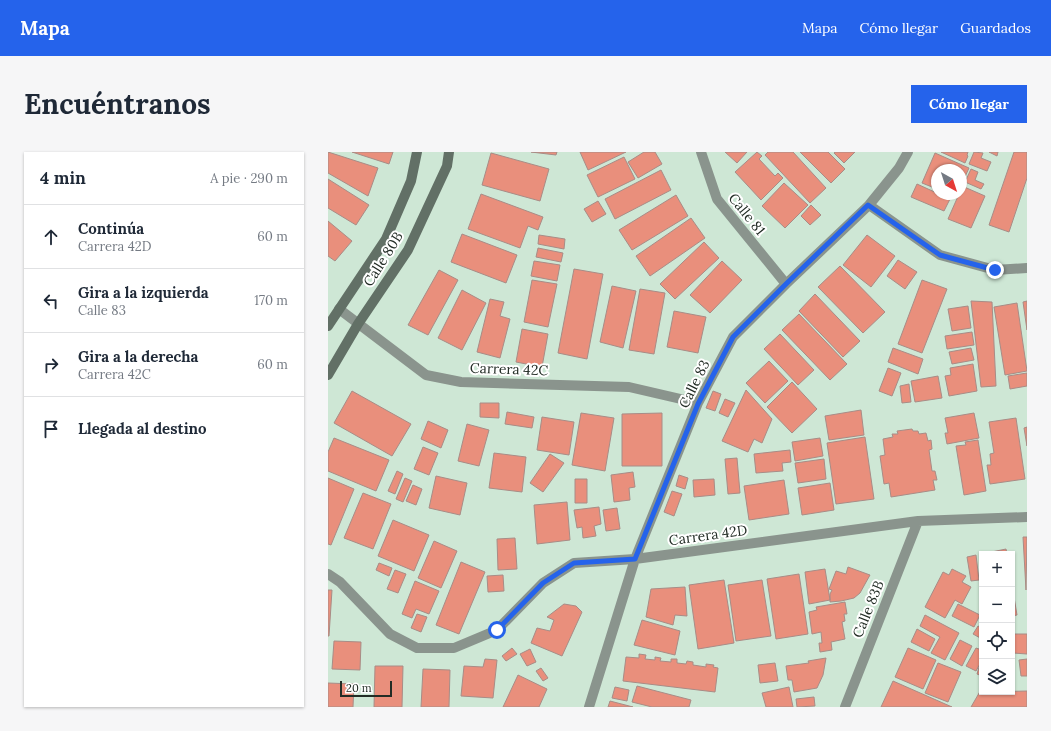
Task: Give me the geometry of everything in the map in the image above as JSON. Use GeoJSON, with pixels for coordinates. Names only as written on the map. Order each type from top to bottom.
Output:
{"type":"FeatureCollection","features":[{"type":"Feature","properties":{"kind":"main road","name":"Calle 80B"},"geometry":{"type":"LineString","coordinates":[[328,326],[386,239],[411,181],[417,152]]}},
{"type":"Feature","properties":{"kind":"main road","name":"Calle 80B"},"geometry":{"type":"LineString","coordinates":[[328,374],[358,324],[408,250],[447,166],[449,152]]}},
{"type":"Feature","properties":{"kind":"street","name":"Calle 81"},"geometry":{"type":"LineString","coordinates":[[701,152],[717,199],[786,284]]}},
{"type":"Feature","properties":{"kind":"street","name":"Calle 83"},"geometry":{"type":"LineString","coordinates":[[589,707],[635,559],[698,404],[733,337],[868,205],[899,168],[908,152]]}},
{"type":"Feature","properties":{"kind":"street"},"geometry":{"type":"LineString","coordinates":[[868,205],[940,255],[995,270],[1027,268]]}},
{"type":"Feature","properties":{"kind":"street","name":"Carrera 42C"},"geometry":{"type":"LineString","coordinates":[[339,309],[426,375],[461,382],[629,388],[698,404]]}},
{"type":"Feature","properties":{"kind":"street","name":"Carrera 42D"},"geometry":{"type":"LineString","coordinates":[[328,574],[340,582],[390,634],[417,648],[454,648],[497,630],[543,583],[574,563],[635,559],[918,521],[1027,517]]}},
{"type":"Feature","properties":{"kind":"street","name":"Calle 83B"},"geometry":{"type":"LineString","coordinates":[[845,707],[918,521]]}},
{"type":"Feature","properties":{"kind":"building"},"geometry":{"type":"Polygon","coordinates":[[[328,152],[378,168],[368,196],[328,173],[328,152]]]}},
{"type":"Feature","properties":{"kind":"building"},"geometry":{"type":"Polygon","coordinates":[[[352,152],[393,152],[389,164],[352,152]]]}},
{"type":"Feature","properties":{"kind":"building"},"geometry":{"type":"Polygon","coordinates":[[[531,152],[557,152],[556,155],[531,152]]]}},
{"type":"Feature","properties":{"kind":"building"},"geometry":{"type":"Polygon","coordinates":[[[580,152],[626,152],[588,170],[580,152]]]}},
{"type":"Feature","properties":{"kind":"building"},"geometry":{"type":"Polygon","coordinates":[[[644,152],[655,152],[662,164],[638,178],[628,162],[644,152]]]}},
{"type":"Feature","properties":{"kind":"building"},"geometry":{"type":"Polygon","coordinates":[[[725,152],[747,152],[737,163],[725,152]]]}},
{"type":"Feature","properties":{"kind":"building"},"geometry":{"type":"Polygon","coordinates":[[[757,152],[762,156],[759,159],[775,176],[778,173],[783,178],[761,200],[735,172],[757,152]]]}},
{"type":"Feature","properties":{"kind":"building"},"geometry":{"type":"Polygon","coordinates":[[[768,152],[793,152],[826,188],[810,203],[765,155],[768,152]]]}},
{"type":"Feature","properties":{"kind":"building"},"geometry":{"type":"Polygon","coordinates":[[[800,152],[828,152],[845,169],[831,183],[800,152]]]}},
{"type":"Feature","properties":{"kind":"building"},"geometry":{"type":"Polygon","coordinates":[[[855,152],[844,163],[834,153],[855,152]]]}},
{"type":"Feature","properties":{"kind":"building"},"geometry":{"type":"Polygon","coordinates":[[[941,152],[968,152],[968,156],[965,163],[941,152]]]}},
{"type":"Feature","properties":{"kind":"building"},"geometry":{"type":"Polygon","coordinates":[[[974,152],[983,153],[981,158],[991,162],[987,171],[969,164],[974,152]]]}},
{"type":"Feature","properties":{"kind":"building"},"geometry":{"type":"Polygon","coordinates":[[[989,152],[998,152],[997,156],[989,152]]]}},
{"type":"Feature","properties":{"kind":"building"},"geometry":{"type":"Polygon","coordinates":[[[1014,152],[1027,152],[1027,178],[1009,232],[989,225],[1014,152]]]}},
{"type":"Feature","properties":{"kind":"building"},"geometry":{"type":"Polygon","coordinates":[[[491,153],[549,169],[540,201],[482,185],[491,153]]]}},
{"type":"Feature","properties":{"kind":"building"},"geometry":{"type":"Polygon","coordinates":[[[935,153],[960,164],[931,164],[931,187],[922,183],[935,153]]]}},
{"type":"Feature","properties":{"kind":"building"},"geometry":{"type":"Polygon","coordinates":[[[624,157],[635,179],[598,197],[587,175],[624,157]]]}},
{"type":"Feature","properties":{"kind":"building"},"geometry":{"type":"Polygon","coordinates":[[[971,169],[978,172],[975,180],[984,184],[981,189],[967,183],[967,178],[971,169]]]}},
{"type":"Feature","properties":{"kind":"building"},"geometry":{"type":"Polygon","coordinates":[[[661,170],[671,190],[615,219],[605,199],[661,170]]]}},
{"type":"Feature","properties":{"kind":"building"},"geometry":{"type":"Polygon","coordinates":[[[328,179],[369,205],[356,225],[328,208],[328,179]]]}},
{"type":"Feature","properties":{"kind":"building"},"geometry":{"type":"Polygon","coordinates":[[[784,183],[808,205],[785,228],[762,206],[784,183]]]}},
{"type":"Feature","properties":{"kind":"building"},"geometry":{"type":"Polygon","coordinates":[[[917,184],[931,190],[931,200],[950,200],[944,211],[911,197],[917,184]]]}},
{"type":"Feature","properties":{"kind":"building"},"geometry":{"type":"Polygon","coordinates":[[[967,188],[985,196],[971,228],[948,219],[956,200],[967,200],[967,188]]]}},
{"type":"Feature","properties":{"kind":"building"},"geometry":{"type":"Polygon","coordinates":[[[481,194],[543,217],[538,230],[528,226],[520,248],[468,229],[481,194]]]}},
{"type":"Feature","properties":{"kind":"building"},"geometry":{"type":"Polygon","coordinates":[[[676,195],[688,216],[632,250],[619,230],[676,195]]]}},
{"type":"Feature","properties":{"kind":"building"},"geometry":{"type":"Polygon","coordinates":[[[598,201],[606,214],[592,222],[584,209],[598,201]]]}},
{"type":"Feature","properties":{"kind":"building"},"geometry":{"type":"Polygon","coordinates":[[[811,205],[821,215],[810,225],[801,216],[811,205]]]}},
{"type":"Feature","properties":{"kind":"building"},"geometry":{"type":"Polygon","coordinates":[[[691,218],[705,238],[650,276],[636,256],[691,218]]]}},
{"type":"Feature","properties":{"kind":"building"},"geometry":{"type":"Polygon","coordinates":[[[328,221],[352,241],[335,261],[328,256],[328,221]]]}},
{"type":"Feature","properties":{"kind":"building"},"geometry":{"type":"Polygon","coordinates":[[[462,234],[517,255],[506,283],[451,262],[462,234]]]}},
{"type":"Feature","properties":{"kind":"building"},"geometry":{"type":"Polygon","coordinates":[[[539,235],[565,239],[564,249],[538,244],[539,235]]]}},
{"type":"Feature","properties":{"kind":"building"},"geometry":{"type":"Polygon","coordinates":[[[867,235],[895,256],[871,287],[843,265],[867,235]]]}},
{"type":"Feature","properties":{"kind":"building"},"geometry":{"type":"Polygon","coordinates":[[[704,242],[719,258],[675,299],[660,284],[704,242]]]}},
{"type":"Feature","properties":{"kind":"building"},"geometry":{"type":"Polygon","coordinates":[[[538,248],[563,253],[561,262],[536,257],[538,248]]]}},
{"type":"Feature","properties":{"kind":"building"},"geometry":{"type":"Polygon","coordinates":[[[898,260],[917,272],[905,289],[887,276],[898,260]]]}},
{"type":"Feature","properties":{"kind":"building"},"geometry":{"type":"Polygon","coordinates":[[[534,261],[560,265],[557,281],[531,276],[534,261]]]}},
{"type":"Feature","properties":{"kind":"building"},"geometry":{"type":"Polygon","coordinates":[[[722,261],[742,280],[710,313],[690,295],[722,261]]]}},
{"type":"Feature","properties":{"kind":"building"},"geometry":{"type":"Polygon","coordinates":[[[840,266],[885,312],[863,333],[818,287],[840,266]]]}},
{"type":"Feature","properties":{"kind":"building"},"geometry":{"type":"Polygon","coordinates":[[[574,269],[603,274],[587,359],[558,353],[574,269]]]}},
{"type":"Feature","properties":{"kind":"building"},"geometry":{"type":"Polygon","coordinates":[[[439,270],[458,280],[428,335],[408,325],[439,270]]]}},
{"type":"Feature","properties":{"kind":"building"},"geometry":{"type":"Polygon","coordinates":[[[532,280],[557,284],[548,327],[524,322],[532,280]]]}},
{"type":"Feature","properties":{"kind":"building"},"geometry":{"type":"Polygon","coordinates":[[[922,280],[947,289],[922,353],[898,344],[922,280]]]}},
{"type":"Feature","properties":{"kind":"building"},"geometry":{"type":"Polygon","coordinates":[[[612,286],[636,291],[623,348],[600,342],[612,286]]]}},
{"type":"Feature","properties":{"kind":"building"},"geometry":{"type":"Polygon","coordinates":[[[640,289],[665,293],[654,354],[629,350],[640,289]]]}},
{"type":"Feature","properties":{"kind":"building"},"geometry":{"type":"Polygon","coordinates":[[[462,290],[486,303],[462,350],[438,338],[462,290]]]}},
{"type":"Feature","properties":{"kind":"building"},"geometry":{"type":"Polygon","coordinates":[[[815,294],[860,341],[843,357],[799,311],[815,294]]]}},
{"type":"Feature","properties":{"kind":"building"},"geometry":{"type":"Polygon","coordinates":[[[490,299],[504,302],[500,316],[510,319],[500,358],[477,352],[490,299]]]}},
{"type":"Feature","properties":{"kind":"building"},"geometry":{"type":"Polygon","coordinates":[[[971,301],[992,302],[996,386],[981,387],[971,301]]]}},
{"type":"Feature","properties":{"kind":"building"},"geometry":{"type":"Polygon","coordinates":[[[1027,301],[1027,330],[1023,302],[1027,301]]]}},
{"type":"Feature","properties":{"kind":"building"},"geometry":{"type":"Polygon","coordinates":[[[1017,303],[1027,371],[1005,375],[994,307],[1017,303]]]}},
{"type":"Feature","properties":{"kind":"building"},"geometry":{"type":"Polygon","coordinates":[[[968,306],[971,328],[952,331],[948,309],[968,306]]]}},
{"type":"Feature","properties":{"kind":"building"},"geometry":{"type":"Polygon","coordinates":[[[674,311],[706,317],[698,353],[667,347],[674,311]]]}},
{"type":"Feature","properties":{"kind":"building"},"geometry":{"type":"Polygon","coordinates":[[[799,314],[847,364],[830,380],[782,330],[799,314]]]}},
{"type":"Feature","properties":{"kind":"building"},"geometry":{"type":"Polygon","coordinates":[[[522,329],[548,334],[542,367],[516,362],[522,329]]]}},
{"type":"Feature","properties":{"kind":"building"},"geometry":{"type":"Polygon","coordinates":[[[972,332],[974,345],[947,349],[945,336],[972,332]]]}},
{"type":"Feature","properties":{"kind":"building"},"geometry":{"type":"Polygon","coordinates":[[[780,334],[814,370],[798,385],[764,349],[780,334]]]}},
{"type":"Feature","properties":{"kind":"building"},"geometry":{"type":"Polygon","coordinates":[[[893,348],[923,359],[918,374],[888,362],[893,348]]]}},
{"type":"Feature","properties":{"kind":"building"},"geometry":{"type":"Polygon","coordinates":[[[971,348],[974,360],[952,364],[949,352],[971,348]]]}},
{"type":"Feature","properties":{"kind":"building"},"geometry":{"type":"Polygon","coordinates":[[[769,361],[788,381],[765,403],[746,383],[769,361]]]}},
{"type":"Feature","properties":{"kind":"building"},"geometry":{"type":"Polygon","coordinates":[[[973,364],[977,391],[949,396],[945,376],[951,375],[950,368],[973,364]]]}},
{"type":"Feature","properties":{"kind":"building"},"geometry":{"type":"Polygon","coordinates":[[[888,368],[901,373],[892,396],[879,391],[888,368]]]}},
{"type":"Feature","properties":{"kind":"building"},"geometry":{"type":"Polygon","coordinates":[[[1027,373],[1027,386],[1010,389],[1008,376],[1027,373]]]}},
{"type":"Feature","properties":{"kind":"building"},"geometry":{"type":"Polygon","coordinates":[[[938,376],[942,398],[915,402],[911,381],[938,376]]]}},
{"type":"Feature","properties":{"kind":"building"},"geometry":{"type":"Polygon","coordinates":[[[792,382],[817,409],[792,433],[767,407],[792,382]]]}},
{"type":"Feature","properties":{"kind":"building"},"geometry":{"type":"Polygon","coordinates":[[[909,384],[911,402],[902,403],[900,386],[909,384]]]}},
{"type":"Feature","properties":{"kind":"building"},"geometry":{"type":"Polygon","coordinates":[[[746,390],[772,419],[762,443],[754,439],[748,452],[722,441],[746,390]]]}},
{"type":"Feature","properties":{"kind":"building"},"geometry":{"type":"Polygon","coordinates":[[[352,391],[411,424],[392,456],[334,423],[352,391]]]}},
{"type":"Feature","properties":{"kind":"building"},"geometry":{"type":"Polygon","coordinates":[[[713,391],[721,394],[715,411],[706,408],[713,391]]]}},
{"type":"Feature","properties":{"kind":"building"},"geometry":{"type":"Polygon","coordinates":[[[725,399],[735,403],[728,417],[719,413],[725,399]]]}},
{"type":"Feature","properties":{"kind":"building"},"geometry":{"type":"Polygon","coordinates":[[[480,403],[499,403],[499,418],[480,417],[480,403]]]}},
{"type":"Feature","properties":{"kind":"building"},"geometry":{"type":"Polygon","coordinates":[[[861,410],[864,435],[829,440],[825,416],[861,410]]]}},
{"type":"Feature","properties":{"kind":"building"},"geometry":{"type":"Polygon","coordinates":[[[507,412],[534,417],[532,428],[505,424],[507,412]]]}},
{"type":"Feature","properties":{"kind":"building"},"geometry":{"type":"Polygon","coordinates":[[[581,413],[614,418],[605,471],[572,465],[581,413]]]}},
{"type":"Feature","properties":{"kind":"building"},"geometry":{"type":"Polygon","coordinates":[[[662,413],[662,466],[622,466],[622,414],[662,413]]]}},
{"type":"Feature","properties":{"kind":"building"},"geometry":{"type":"Polygon","coordinates":[[[974,413],[979,438],[947,444],[945,433],[948,433],[945,418],[974,413]]]}},
{"type":"Feature","properties":{"kind":"building"},"geometry":{"type":"Polygon","coordinates":[[[542,417],[574,422],[569,455],[537,450],[542,417]]]}},
{"type":"Feature","properties":{"kind":"building"},"geometry":{"type":"Polygon","coordinates":[[[1016,418],[1025,479],[990,484],[987,465],[991,465],[990,454],[994,453],[989,422],[1016,418]]]}},
{"type":"Feature","properties":{"kind":"building"},"geometry":{"type":"Polygon","coordinates":[[[428,421],[448,430],[441,448],[421,439],[428,421]]]}},
{"type":"Feature","properties":{"kind":"building"},"geometry":{"type":"Polygon","coordinates":[[[467,424],[489,430],[479,466],[458,461],[467,424]]]}},
{"type":"Feature","properties":{"kind":"building"},"geometry":{"type":"Polygon","coordinates":[[[1027,427],[1027,446],[1024,428],[1027,427]]]}},
{"type":"Feature","properties":{"kind":"building"},"geometry":{"type":"Polygon","coordinates":[[[912,429],[913,431],[918,431],[919,434],[926,433],[928,441],[931,440],[932,449],[929,450],[932,471],[935,471],[937,480],[933,480],[935,490],[891,497],[889,483],[884,484],[880,456],[885,455],[883,439],[893,437],[892,434],[898,434],[897,431],[912,429]]]}},
{"type":"Feature","properties":{"kind":"building"},"geometry":{"type":"Polygon","coordinates":[[[865,437],[874,499],[836,504],[827,443],[865,437]]]}},
{"type":"Feature","properties":{"kind":"building"},"geometry":{"type":"Polygon","coordinates":[[[334,438],[389,460],[376,491],[328,471],[328,452],[334,438]]]}},
{"type":"Feature","properties":{"kind":"building"},"geometry":{"type":"Polygon","coordinates":[[[820,438],[823,456],[795,461],[792,442],[820,438]]]}},
{"type":"Feature","properties":{"kind":"building"},"geometry":{"type":"Polygon","coordinates":[[[978,440],[986,491],[964,495],[956,446],[966,445],[965,442],[978,440]]]}},
{"type":"Feature","properties":{"kind":"building"},"geometry":{"type":"Polygon","coordinates":[[[423,447],[438,453],[429,475],[414,469],[423,447]]]}},
{"type":"Feature","properties":{"kind":"building"},"geometry":{"type":"Polygon","coordinates":[[[790,450],[791,462],[782,463],[783,471],[756,473],[754,454],[790,450]]]}},
{"type":"Feature","properties":{"kind":"building"},"geometry":{"type":"Polygon","coordinates":[[[494,453],[526,457],[522,492],[489,488],[494,453]]]}},
{"type":"Feature","properties":{"kind":"building"},"geometry":{"type":"Polygon","coordinates":[[[550,454],[564,463],[543,492],[530,483],[550,454]]]}},
{"type":"Feature","properties":{"kind":"building"},"geometry":{"type":"Polygon","coordinates":[[[737,458],[740,493],[728,494],[725,459],[737,458]]]}},
{"type":"Feature","properties":{"kind":"building"},"geometry":{"type":"Polygon","coordinates":[[[824,459],[826,479],[798,483],[795,463],[824,459]]]}},
{"type":"Feature","properties":{"kind":"building"},"geometry":{"type":"Polygon","coordinates":[[[397,471],[403,474],[395,494],[388,491],[397,471]]]}},
{"type":"Feature","properties":{"kind":"building"},"geometry":{"type":"Polygon","coordinates":[[[633,472],[635,487],[629,488],[630,500],[614,502],[611,475],[633,472]]]}},
{"type":"Feature","properties":{"kind":"building"},"geometry":{"type":"Polygon","coordinates":[[[679,475],[688,478],[685,489],[676,486],[679,475]]]}},
{"type":"Feature","properties":{"kind":"building"},"geometry":{"type":"Polygon","coordinates":[[[436,476],[467,483],[460,515],[429,508],[436,476]]]}},
{"type":"Feature","properties":{"kind":"building"},"geometry":{"type":"Polygon","coordinates":[[[328,478],[354,489],[331,545],[328,544],[328,478]]]}},
{"type":"Feature","properties":{"kind":"building"},"geometry":{"type":"Polygon","coordinates":[[[405,478],[412,481],[403,502],[396,499],[405,478]]]}},
{"type":"Feature","properties":{"kind":"building"},"geometry":{"type":"Polygon","coordinates":[[[575,479],[587,479],[587,503],[575,503],[575,479]]]}},
{"type":"Feature","properties":{"kind":"building"},"geometry":{"type":"Polygon","coordinates":[[[714,479],[715,495],[694,497],[693,480],[714,479]]]}},
{"type":"Feature","properties":{"kind":"building"},"geometry":{"type":"Polygon","coordinates":[[[784,480],[789,514],[749,520],[744,486],[784,480]]]}},
{"type":"Feature","properties":{"kind":"building"},"geometry":{"type":"Polygon","coordinates":[[[830,483],[834,510],[802,515],[798,488],[830,483]]]}},
{"type":"Feature","properties":{"kind":"building"},"geometry":{"type":"Polygon","coordinates":[[[413,485],[422,489],[416,505],[406,501],[413,485]]]}},
{"type":"Feature","properties":{"kind":"building"},"geometry":{"type":"Polygon","coordinates":[[[672,491],[682,494],[674,516],[664,512],[672,491]]]}},
{"type":"Feature","properties":{"kind":"building"},"geometry":{"type":"Polygon","coordinates":[[[363,493],[391,504],[373,549],[344,538],[363,493]]]}},
{"type":"Feature","properties":{"kind":"building"},"geometry":{"type":"Polygon","coordinates":[[[567,502],[570,540],[537,544],[534,505],[567,502]]]}},
{"type":"Feature","properties":{"kind":"building"},"geometry":{"type":"Polygon","coordinates":[[[599,507],[601,524],[594,526],[596,536],[583,538],[582,527],[577,528],[574,510],[599,507]]]}},
{"type":"Feature","properties":{"kind":"building"},"geometry":{"type":"Polygon","coordinates":[[[617,508],[620,529],[606,531],[603,510],[617,508]]]}},
{"type":"Feature","properties":{"kind":"building"},"geometry":{"type":"Polygon","coordinates":[[[393,520],[429,535],[414,571],[378,556],[393,520]]]}},
{"type":"Feature","properties":{"kind":"building"},"geometry":{"type":"Polygon","coordinates":[[[1023,537],[1027,537],[1026,590],[1023,537]]]}},
{"type":"Feature","properties":{"kind":"building"},"geometry":{"type":"Polygon","coordinates":[[[515,538],[517,569],[498,570],[497,539],[515,538]]]}},
{"type":"Feature","properties":{"kind":"building"},"geometry":{"type":"Polygon","coordinates":[[[434,541],[457,551],[441,588],[418,578],[434,541]]]}},
{"type":"Feature","properties":{"kind":"building"},"geometry":{"type":"Polygon","coordinates":[[[976,555],[979,580],[971,581],[967,557],[976,555]]]}},
{"type":"Feature","properties":{"kind":"building"},"geometry":{"type":"Polygon","coordinates":[[[461,562],[485,572],[459,634],[436,625],[461,562]]]}},
{"type":"Feature","properties":{"kind":"building"},"geometry":{"type":"Polygon","coordinates":[[[379,563],[392,568],[389,576],[376,570],[379,563]]]}},
{"type":"Feature","properties":{"kind":"building"},"geometry":{"type":"Polygon","coordinates":[[[848,567],[870,575],[860,593],[854,598],[830,602],[830,594],[832,590],[829,589],[836,571],[846,574],[848,567]]]}},
{"type":"Feature","properties":{"kind":"building"},"geometry":{"type":"Polygon","coordinates":[[[825,569],[830,600],[809,604],[805,572],[825,569]]]}},
{"type":"Feature","properties":{"kind":"building"},"geometry":{"type":"Polygon","coordinates":[[[952,569],[966,576],[962,582],[971,587],[962,604],[955,600],[945,618],[925,607],[943,572],[949,575],[952,569]]]}},
{"type":"Feature","properties":{"kind":"building"},"geometry":{"type":"Polygon","coordinates":[[[395,570],[406,574],[398,593],[387,589],[395,570]]]}},
{"type":"Feature","properties":{"kind":"building"},"geometry":{"type":"Polygon","coordinates":[[[799,574],[808,634],[776,639],[767,579],[799,574]]]}},
{"type":"Feature","properties":{"kind":"building"},"geometry":{"type":"Polygon","coordinates":[[[503,575],[504,591],[488,592],[487,576],[503,575]]]}},
{"type":"Feature","properties":{"kind":"building"},"geometry":{"type":"Polygon","coordinates":[[[724,580],[734,643],[698,649],[689,585],[724,580]]]}},
{"type":"Feature","properties":{"kind":"building"},"geometry":{"type":"Polygon","coordinates":[[[762,580],[771,636],[736,641],[728,585],[762,580]]]}},
{"type":"Feature","properties":{"kind":"building"},"geometry":{"type":"Polygon","coordinates":[[[415,581],[439,591],[429,614],[416,609],[412,618],[402,614],[415,581]]]}},
{"type":"Feature","properties":{"kind":"building"},"geometry":{"type":"Polygon","coordinates":[[[685,587],[687,616],[675,615],[673,625],[646,617],[651,589],[685,587]]]}},
{"type":"Feature","properties":{"kind":"building"},"geometry":{"type":"Polygon","coordinates":[[[328,590],[332,590],[329,636],[328,636],[328,590]]]}},
{"type":"Feature","properties":{"kind":"building"},"geometry":{"type":"Polygon","coordinates":[[[845,602],[847,614],[844,614],[845,621],[842,622],[845,639],[831,642],[832,650],[820,652],[819,643],[822,643],[821,632],[812,634],[809,612],[817,610],[816,607],[845,602]]]}},
{"type":"Feature","properties":{"kind":"building"},"geometry":{"type":"Polygon","coordinates":[[[1015,603],[1017,615],[1015,615],[1015,603]]]}},
{"type":"Feature","properties":{"kind":"building"},"geometry":{"type":"Polygon","coordinates":[[[564,604],[576,606],[582,612],[562,656],[531,643],[537,628],[550,631],[554,620],[547,617],[564,604]]]}},
{"type":"Feature","properties":{"kind":"building"},"geometry":{"type":"Polygon","coordinates":[[[958,604],[979,614],[974,627],[952,616],[958,604]]]}},
{"type":"Feature","properties":{"kind":"building"},"geometry":{"type":"Polygon","coordinates":[[[417,614],[427,617],[421,632],[411,628],[417,614]]]}},
{"type":"Feature","properties":{"kind":"building"},"geometry":{"type":"Polygon","coordinates":[[[925,615],[959,633],[945,660],[931,653],[940,637],[920,626],[925,615]]]}},
{"type":"Feature","properties":{"kind":"building"},"geometry":{"type":"Polygon","coordinates":[[[642,620],[680,631],[675,655],[634,645],[642,620]]]}},
{"type":"Feature","properties":{"kind":"building"},"geometry":{"type":"Polygon","coordinates":[[[978,626],[979,626],[979,637],[973,634],[978,626]]]}},
{"type":"Feature","properties":{"kind":"building"},"geometry":{"type":"Polygon","coordinates":[[[917,629],[935,639],[929,651],[911,642],[917,629]]]}},
{"type":"Feature","properties":{"kind":"building"},"geometry":{"type":"Polygon","coordinates":[[[1015,634],[1027,634],[1027,654],[1015,653],[1015,634]]]}},
{"type":"Feature","properties":{"kind":"building"},"geometry":{"type":"Polygon","coordinates":[[[960,640],[972,646],[962,666],[950,659],[960,640]]]}},
{"type":"Feature","properties":{"kind":"building"},"geometry":{"type":"Polygon","coordinates":[[[334,641],[361,642],[360,670],[332,669],[334,641]]]}},
{"type":"Feature","properties":{"kind":"building"},"geometry":{"type":"Polygon","coordinates":[[[512,648],[517,654],[506,661],[502,656],[512,648]]]}},
{"type":"Feature","properties":{"kind":"building"},"geometry":{"type":"Polygon","coordinates":[[[908,648],[936,660],[923,689],[895,677],[908,648]]]}},
{"type":"Feature","properties":{"kind":"building"},"geometry":{"type":"Polygon","coordinates":[[[976,648],[979,649],[979,666],[976,671],[966,666],[976,648]]]}},
{"type":"Feature","properties":{"kind":"building"},"geometry":{"type":"Polygon","coordinates":[[[530,649],[536,662],[527,666],[520,654],[530,649]]]}},
{"type":"Feature","properties":{"kind":"building"},"geometry":{"type":"Polygon","coordinates":[[[639,654],[646,655],[645,659],[655,660],[655,657],[661,658],[660,661],[671,662],[671,659],[677,659],[677,663],[686,664],[687,661],[693,662],[693,665],[706,667],[706,664],[714,665],[713,667],[718,668],[715,692],[623,681],[626,657],[639,658],[639,654]]]}},
{"type":"Feature","properties":{"kind":"building"},"geometry":{"type":"Polygon","coordinates":[[[826,658],[823,675],[817,688],[794,692],[792,680],[788,680],[786,666],[809,663],[808,661],[826,658]]]}},
{"type":"Feature","properties":{"kind":"building"},"geometry":{"type":"Polygon","coordinates":[[[485,659],[497,660],[493,698],[461,696],[464,666],[483,667],[485,659]]]}},
{"type":"Feature","properties":{"kind":"building"},"geometry":{"type":"Polygon","coordinates":[[[1027,659],[1027,676],[1021,676],[1019,660],[1027,659]]]}},
{"type":"Feature","properties":{"kind":"building"},"geometry":{"type":"Polygon","coordinates":[[[775,663],[778,681],[760,683],[758,665],[775,663]]]}},
{"type":"Feature","properties":{"kind":"building"},"geometry":{"type":"Polygon","coordinates":[[[938,663],[961,672],[948,702],[925,693],[938,663]]]}},
{"type":"Feature","properties":{"kind":"building"},"geometry":{"type":"Polygon","coordinates":[[[375,666],[403,666],[402,707],[374,707],[375,666]]]}},
{"type":"Feature","properties":{"kind":"building"},"geometry":{"type":"Polygon","coordinates":[[[541,668],[548,678],[543,681],[536,671],[541,668]]]}},
{"type":"Feature","properties":{"kind":"building"},"geometry":{"type":"Polygon","coordinates":[[[423,669],[450,670],[449,707],[421,707],[423,669]]]}},
{"type":"Feature","properties":{"kind":"building"},"geometry":{"type":"Polygon","coordinates":[[[518,675],[547,689],[539,707],[503,707],[518,675]]]}},
{"type":"Feature","properties":{"kind":"building"},"geometry":{"type":"Polygon","coordinates":[[[893,681],[952,707],[881,707],[893,681]]]}},
{"type":"Feature","properties":{"kind":"building"},"geometry":{"type":"Polygon","coordinates":[[[328,683],[354,684],[353,707],[328,707],[328,683]]]}},
{"type":"Feature","properties":{"kind":"building"},"geometry":{"type":"Polygon","coordinates":[[[637,686],[691,700],[689,707],[652,707],[632,702],[637,686]]]}},
{"type":"Feature","properties":{"kind":"building"},"geometry":{"type":"Polygon","coordinates":[[[615,687],[629,690],[627,701],[612,698],[615,687]]]}},
{"type":"Feature","properties":{"kind":"building"},"geometry":{"type":"Polygon","coordinates":[[[789,687],[793,707],[766,707],[762,693],[789,687]]]}},
{"type":"Feature","properties":{"kind":"building"},"geometry":{"type":"Polygon","coordinates":[[[1015,691],[1027,691],[1027,707],[971,707],[979,693],[979,695],[1015,695],[1015,691]]]}},
{"type":"Feature","properties":{"kind":"building"},"geometry":{"type":"Polygon","coordinates":[[[814,697],[815,706],[797,707],[796,699],[814,697]]]}},
{"type":"Feature","properties":{"kind":"building"},"geometry":{"type":"Polygon","coordinates":[[[610,701],[633,707],[608,707],[610,701]]]}},
{"type":"Feature","properties":{"kind":"route"},"geometry":{"type":"LineString","coordinates":[[497,630],[543,583],[574,563],[635,559],[698,404],[733,337],[868,205],[940,255],[995,270]]}}]}
